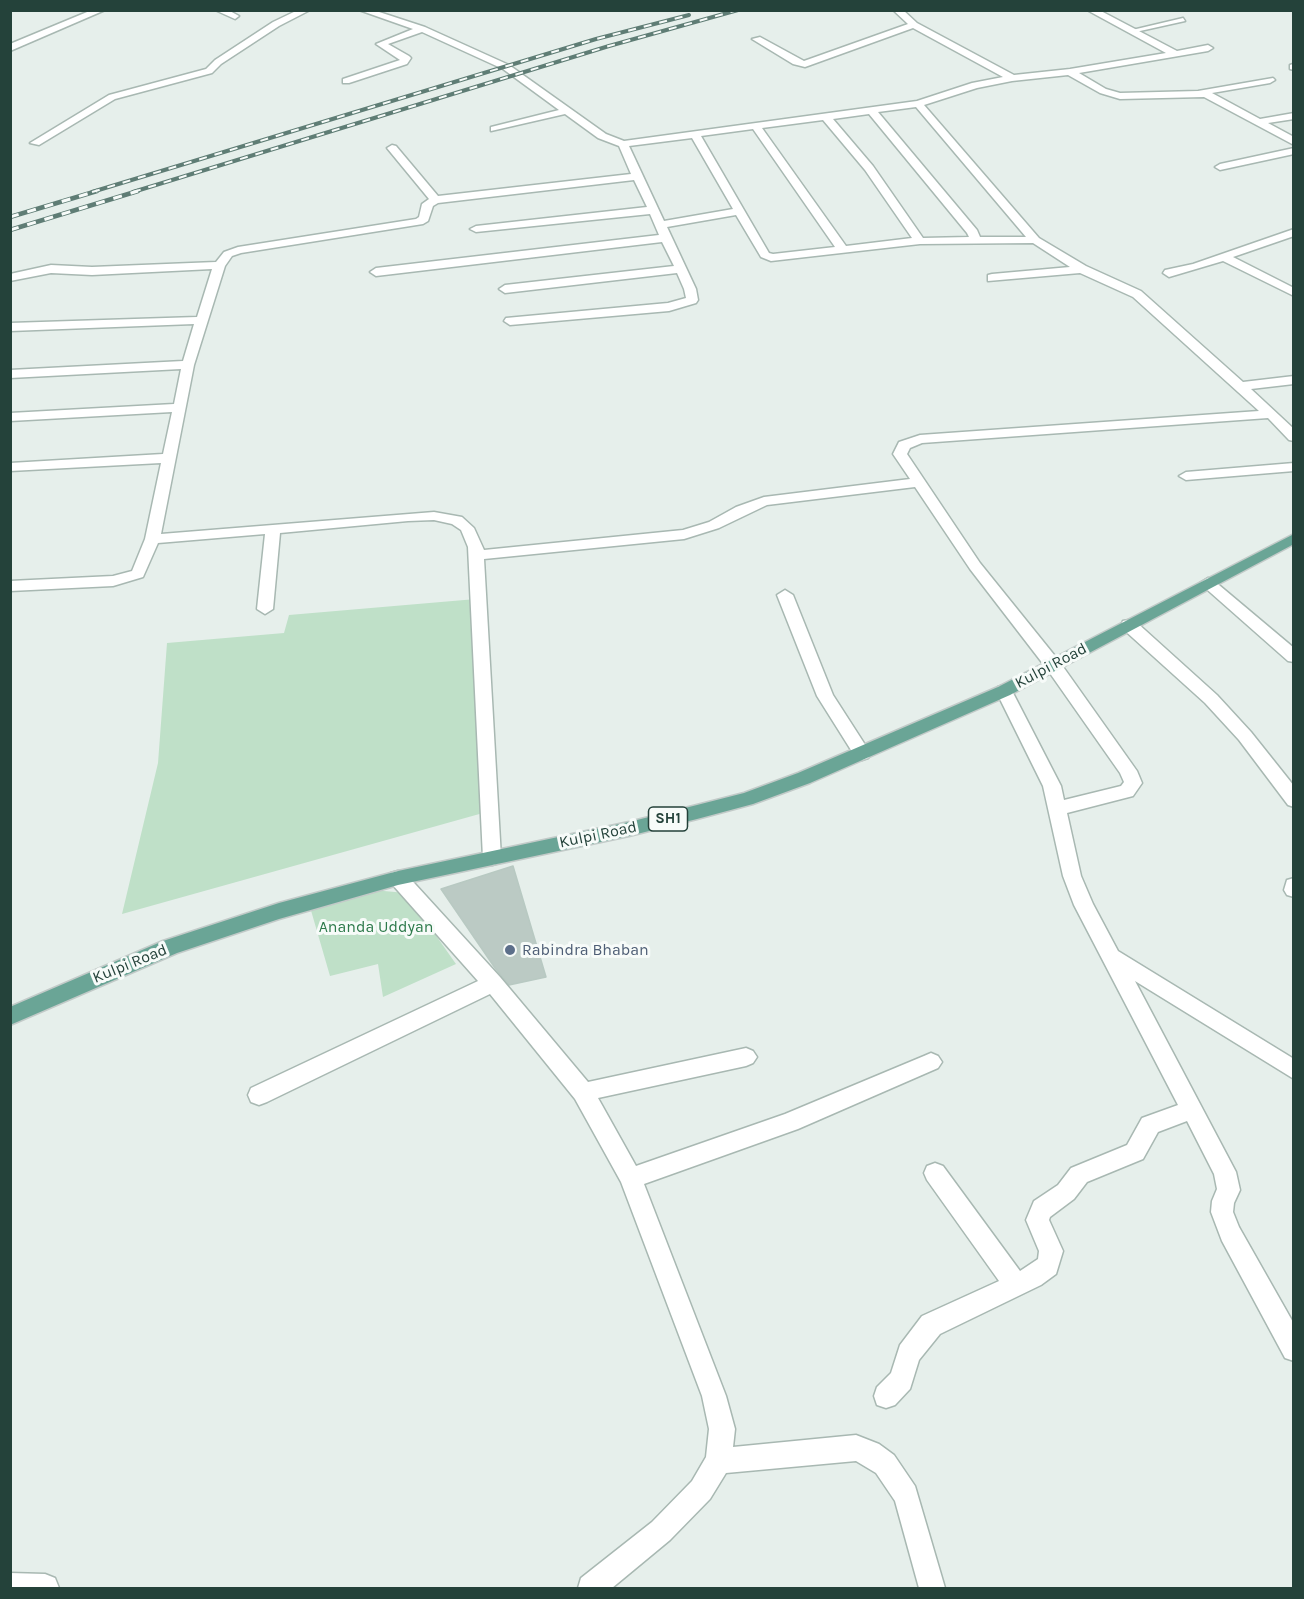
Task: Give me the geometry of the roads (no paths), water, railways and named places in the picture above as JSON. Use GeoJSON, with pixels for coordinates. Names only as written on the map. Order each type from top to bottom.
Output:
{"type":"FeatureCollection","features":[{"type":"Feature","properties":{"kind":"main road","name":"Kulpi Road"},"geometry":{"type":"LineString","coordinates":[[10,1016],[170,947],[279,911],[398,878],[629,829],[747,799],[862,754],[1004,691],[1293,538]]}},
{"type":"Feature","properties":{"kind":"street"},"geometry":{"type":"LineString","coordinates":[[10,48],[101,10]]}},
{"type":"Feature","properties":{"kind":"street"},"geometry":{"type":"LineString","coordinates":[[219,10],[235,16]]}},
{"type":"Feature","properties":{"kind":"street"},"geometry":{"type":"LineString","coordinates":[[35,144],[112,97],[209,71],[218,62],[276,24],[306,10]]}},
{"type":"Feature","properties":{"kind":"street"},"geometry":{"type":"LineString","coordinates":[[363,10],[381,12],[506,67],[602,136],[623,144],[918,104],[975,85],[1012,78],[1070,72],[1208,48]]}},
{"type":"Feature","properties":{"kind":"street"},"geometry":{"type":"LineString","coordinates":[[897,10],[914,25],[1012,78]]}},
{"type":"Feature","properties":{"kind":"street"},"geometry":{"type":"LineString","coordinates":[[1091,10],[1174,53]]}},
{"type":"Feature","properties":{"kind":"street"},"geometry":{"type":"LineString","coordinates":[[757,39],[796,62],[806,64],[914,25]]}},
{"type":"Feature","properties":{"kind":"street"},"geometry":{"type":"LineString","coordinates":[[346,81],[404,62],[406,58],[381,44],[422,29]]}},
{"type":"Feature","properties":{"kind":"street"},"geometry":{"type":"LineString","coordinates":[[1070,72],[1102,90],[1120,96],[1197,93],[1270,80]]}},
{"type":"Feature","properties":{"kind":"street"},"geometry":{"type":"LineString","coordinates":[[1197,93],[1218,99],[1293,142]]}},
{"type":"Feature","properties":{"kind":"street"},"geometry":{"type":"LineString","coordinates":[[918,104],[1035,240],[1082,269],[1137,294],[1271,414],[1293,437]]}},
{"type":"Feature","properties":{"kind":"street"},"geometry":{"type":"LineString","coordinates":[[871,110],[932,181],[973,232],[975,239]]}},
{"type":"Feature","properties":{"kind":"street"},"geometry":{"type":"LineString","coordinates":[[495,129],[567,111]]}},
{"type":"Feature","properties":{"kind":"street"},"geometry":{"type":"LineString","coordinates":[[825,116],[869,168],[920,241]]}},
{"type":"Feature","properties":{"kind":"street"},"geometry":{"type":"LineString","coordinates":[[1258,122],[1293,116]]}},
{"type":"Feature","properties":{"kind":"street"},"geometry":{"type":"LineString","coordinates":[[755,125],[842,249]]}},
{"type":"Feature","properties":{"kind":"street"},"geometry":{"type":"LineString","coordinates":[[694,133],[765,255],[771,258],[920,241],[1035,240]]}},
{"type":"Feature","properties":{"kind":"street"},"geometry":{"type":"LineString","coordinates":[[510,321],[686,303],[692,300],[693,295],[623,144]]}},
{"type":"Feature","properties":{"kind":"street"},"geometry":{"type":"LineString","coordinates":[[392,148],[435,200]]}},
{"type":"Feature","properties":{"kind":"street"},"geometry":{"type":"LineString","coordinates":[[1220,167],[1293,151]]}},
{"type":"Feature","properties":{"kind":"street"},"geometry":{"type":"LineString","coordinates":[[10,586],[128,578],[138,574],[152,539],[188,365],[219,265],[228,254],[238,250],[419,222],[424,219],[428,204],[435,200],[638,176]]}},
{"type":"Feature","properties":{"kind":"street"},"geometry":{"type":"LineString","coordinates":[[476,229],[653,210]]}},
{"type":"Feature","properties":{"kind":"street"},"geometry":{"type":"LineString","coordinates":[[659,225],[740,211]]}},
{"type":"Feature","properties":{"kind":"street"},"geometry":{"type":"LineString","coordinates":[[1169,273],[1292,234]]}},
{"type":"Feature","properties":{"kind":"street"},"geometry":{"type":"LineString","coordinates":[[376,272],[665,238]]}},
{"type":"Feature","properties":{"kind":"street"},"geometry":{"type":"LineString","coordinates":[[1224,257],[1293,294]]}},
{"type":"Feature","properties":{"kind":"street"},"geometry":{"type":"LineString","coordinates":[[10,278],[51,269],[92,271],[219,265]]}},
{"type":"Feature","properties":{"kind":"street"},"geometry":{"type":"LineString","coordinates":[[505,289],[680,269]]}},
{"type":"Feature","properties":{"kind":"street"},"geometry":{"type":"LineString","coordinates":[[992,278],[1082,269]]}},
{"type":"Feature","properties":{"kind":"street"},"geometry":{"type":"LineString","coordinates":[[10,327],[203,320]]}},
{"type":"Feature","properties":{"kind":"street"},"geometry":{"type":"LineString","coordinates":[[10,374],[188,365]]}},
{"type":"Feature","properties":{"kind":"street"},"geometry":{"type":"LineString","coordinates":[[1239,386],[1293,380]]}},
{"type":"Feature","properties":{"kind":"street"},"geometry":{"type":"LineString","coordinates":[[10,417],[180,408]]}},
{"type":"Feature","properties":{"kind":"street"},"geometry":{"type":"LineString","coordinates":[[1056,809],[1127,792],[1133,783],[1128,771],[1053,665],[975,566],[900,454],[904,445],[920,439],[1271,414]]}},
{"type":"Feature","properties":{"kind":"street"},"geometry":{"type":"LineString","coordinates":[[10,467],[169,458]]}},
{"type":"Feature","properties":{"kind":"street"},"geometry":{"type":"LineString","coordinates":[[1186,476],[1293,466]]}},
{"type":"Feature","properties":{"kind":"street"},"geometry":{"type":"LineString","coordinates":[[476,555],[684,534],[714,525],[764,501],[919,482]]}},
{"type":"Feature","properties":{"kind":"street"},"geometry":{"type":"LineString","coordinates":[[152,539],[434,516],[457,520],[467,528],[476,547],[492,858]]}},
{"type":"Feature","properties":{"kind":"street"},"geometry":{"type":"LineString","coordinates":[[265,609],[273,528]]}},
{"type":"Feature","properties":{"kind":"street"},"geometry":{"type":"LineString","coordinates":[[1208,583],[1293,657]]}},
{"type":"Feature","properties":{"kind":"street"},"geometry":{"type":"LineString","coordinates":[[785,595],[825,696],[862,754]]}},
{"type":"Feature","properties":{"kind":"street"},"geometry":{"type":"LineString","coordinates":[[1129,625],[1226,715],[1245,736],[1293,800]]}},
{"type":"Feature","properties":{"kind":"street"},"geometry":{"type":"LineString","coordinates":[[1004,691],[1052,786],[1072,876],[1084,905],[1225,1172],[1229,1190],[1223,1201],[1222,1212],[1230,1233],[1293,1349]]}},
{"type":"Feature","properties":{"kind":"street"},"geometry":{"type":"LineString","coordinates":[[398,878],[493,983],[583,1092],[631,1178],[714,1396],[722,1429],[719,1461],[701,1490],[661,1532],[591,1588]]}},
{"type":"Feature","properties":{"kind":"street"},"geometry":{"type":"LineString","coordinates":[[1110,956],[1293,1070]]}},
{"type":"Feature","properties":{"kind":"street"},"geometry":{"type":"LineString","coordinates":[[259,1095],[493,983]]}},
{"type":"Feature","properties":{"kind":"street"},"geometry":{"type":"LineString","coordinates":[[583,1092],[746,1057]]}},
{"type":"Feature","properties":{"kind":"street"},"geometry":{"type":"LineString","coordinates":[[631,1178],[790,1122],[931,1062]]}},
{"type":"Feature","properties":{"kind":"street"},"geometry":{"type":"LineString","coordinates":[[886,1396],[901,1380],[909,1354],[931,1325],[1033,1277],[1048,1266],[1051,1251],[1037,1220],[1042,1209],[1066,1192],[1079,1175],[1136,1152],[1150,1125],[1191,1110]]}},
{"type":"Feature","properties":{"kind":"street"},"geometry":{"type":"LineString","coordinates":[[935,1173],[1017,1285]]}},
{"type":"Feature","properties":{"kind":"street"},"geometry":{"type":"LineString","coordinates":[[719,1461],[856,1448],[870,1454],[885,1464],[906,1495],[933,1588]]}},
{"type":"Feature","properties":{"kind":"street"},"geometry":{"type":"LineString","coordinates":[[10,1587],[45,1588]]}},
{"type":"Feature","properties":{"kind":"lane"},"geometry":{"type":"LineString","coordinates":[[1131,31],[1183,20]]}},
{"type":"Feature","properties":{"kind":"railway"},"geometry":{"type":"LineString","coordinates":[[133,192],[609,46],[738,10]]}},
{"type":"Feature","properties":{"kind":"railway"},"geometry":{"type":"LineString","coordinates":[[92,192],[596,39],[689,15]]}},
{"type":"Feature","properties":{"kind":"railway"},"geometry":{"type":"LineString","coordinates":[[10,217],[97,191]]}},
{"type":"Feature","properties":{"kind":"railway"},"geometry":{"type":"LineString","coordinates":[[10,230],[138,191]]}},
{"type":"Feature","properties":{"kind":"place","name":"Rabindra Bhaban"},"geometry":{"type":"Point","coordinates":[510,950]}},
{"type":"Feature","properties":{"kind":"park label","name":"Ananda Uddyan"},"geometry":{"type":"Point","coordinates":[376,927]}}]}
